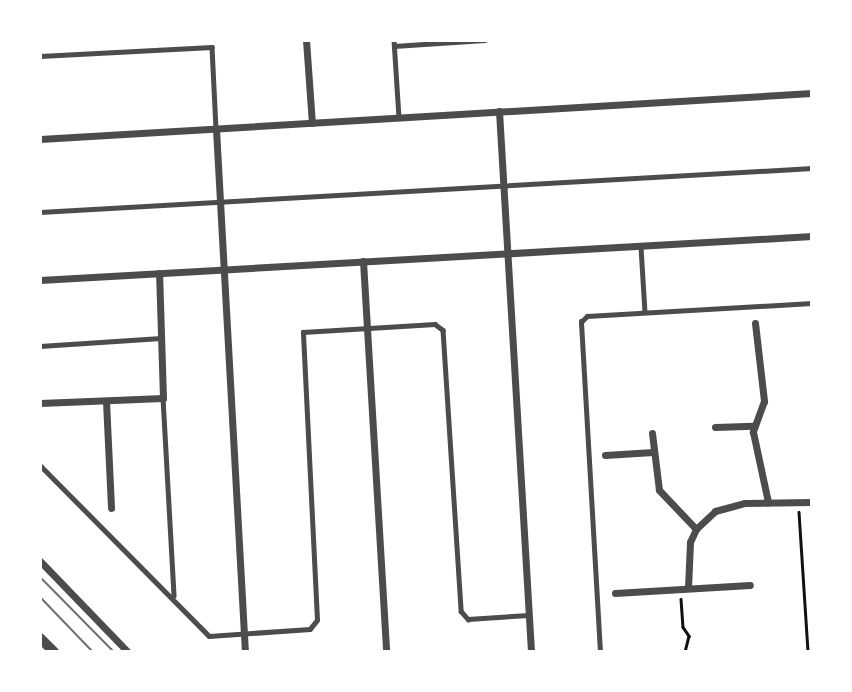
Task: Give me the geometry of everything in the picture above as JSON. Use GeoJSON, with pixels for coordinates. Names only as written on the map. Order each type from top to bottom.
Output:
{"type":"FeatureCollection","features":[{"type":"Feature","properties":{"kind":"street"},"geometry":{"type":"LineString","coordinates":[[306,40],[312,123]]}},
{"type":"Feature","properties":{"kind":"street"},"geometry":{"type":"LineString","coordinates":[[40,139],[812,93]]}},
{"type":"Feature","properties":{"kind":"street"},"geometry":{"type":"LineString","coordinates":[[499,111],[531,652]]}},
{"type":"Feature","properties":{"kind":"street"},"geometry":{"type":"LineString","coordinates":[[216,129],[245,652]]}},
{"type":"Feature","properties":{"kind":"street"},"geometry":{"type":"LineString","coordinates":[[40,280],[812,236]]}},
{"type":"Feature","properties":{"kind":"street"},"geometry":{"type":"LineString","coordinates":[[363,261],[386,652]]}},
{"type":"Feature","properties":{"kind":"street"},"geometry":{"type":"LineString","coordinates":[[40,403],[163,398],[159,273]]}},
{"type":"Feature","properties":{"kind":"street"},"geometry":{"type":"LineString","coordinates":[[755,323],[764,401],[753,426],[768,502]]}},
{"type":"Feature","properties":{"kind":"street"},"geometry":{"type":"LineString","coordinates":[[106,401],[111,509]]}},
{"type":"Feature","properties":{"kind":"street"},"geometry":{"type":"LineString","coordinates":[[715,426],[753,426]]}},
{"type":"Feature","properties":{"kind":"street"},"geometry":{"type":"LineString","coordinates":[[652,433],[659,490],[696,528]]}},
{"type":"Feature","properties":{"kind":"street"},"geometry":{"type":"LineString","coordinates":[[605,454],[653,452]]}},
{"type":"Feature","properties":{"kind":"street"},"geometry":{"type":"LineString","coordinates":[[684,588],[688,554],[696,528],[726,506],[812,502]]}},
{"type":"Feature","properties":{"kind":"street"},"geometry":{"type":"LineString","coordinates":[[40,561],[128,652]]}},
{"type":"Feature","properties":{"kind":"street"},"geometry":{"type":"LineString","coordinates":[[615,593],[750,585]]}},
{"type":"Feature","properties":{"kind":"street"},"geometry":{"type":"LineString","coordinates":[[40,638],[54,652]]}},
{"type":"Feature","properties":{"kind":"lane"},"geometry":{"type":"LineString","coordinates":[[399,117],[394,43],[485,40]]}},
{"type":"Feature","properties":{"kind":"lane"},"geometry":{"type":"LineString","coordinates":[[40,56],[212,47],[216,129]]}},
{"type":"Feature","properties":{"kind":"lane"},"geometry":{"type":"LineString","coordinates":[[40,212],[812,168]]}},
{"type":"Feature","properties":{"kind":"lane"},"geometry":{"type":"LineString","coordinates":[[640,246],[645,312]]}},
{"type":"Feature","properties":{"kind":"lane"},"geometry":{"type":"LineString","coordinates":[[600,652],[581,322],[587,316],[812,303]]}},
{"type":"Feature","properties":{"kind":"lane"},"geometry":{"type":"LineString","coordinates":[[40,465],[174,596],[209,636],[310,629],[317,620],[303,332],[435,324],[443,330],[461,611],[468,619],[529,615]]}},
{"type":"Feature","properties":{"kind":"lane"},"geometry":{"type":"LineString","coordinates":[[40,345],[162,338]]}},
{"type":"Feature","properties":{"kind":"lane"},"geometry":{"type":"LineString","coordinates":[[163,398],[174,596]]}},
{"type":"Feature","properties":{"kind":"path"},"geometry":{"type":"LineString","coordinates":[[799,502],[808,652]]}},
{"type":"Feature","properties":{"kind":"path"},"geometry":{"type":"LineString","coordinates":[[684,588],[682,626],[689,636],[685,652]]}},
{"type":"Feature","properties":{"kind":"tram line"},"geometry":{"type":"LineString","coordinates":[[40,577],[114,652]]}},
{"type":"Feature","properties":{"kind":"tram line"},"geometry":{"type":"LineString","coordinates":[[40,597],[93,652]]}}]}
